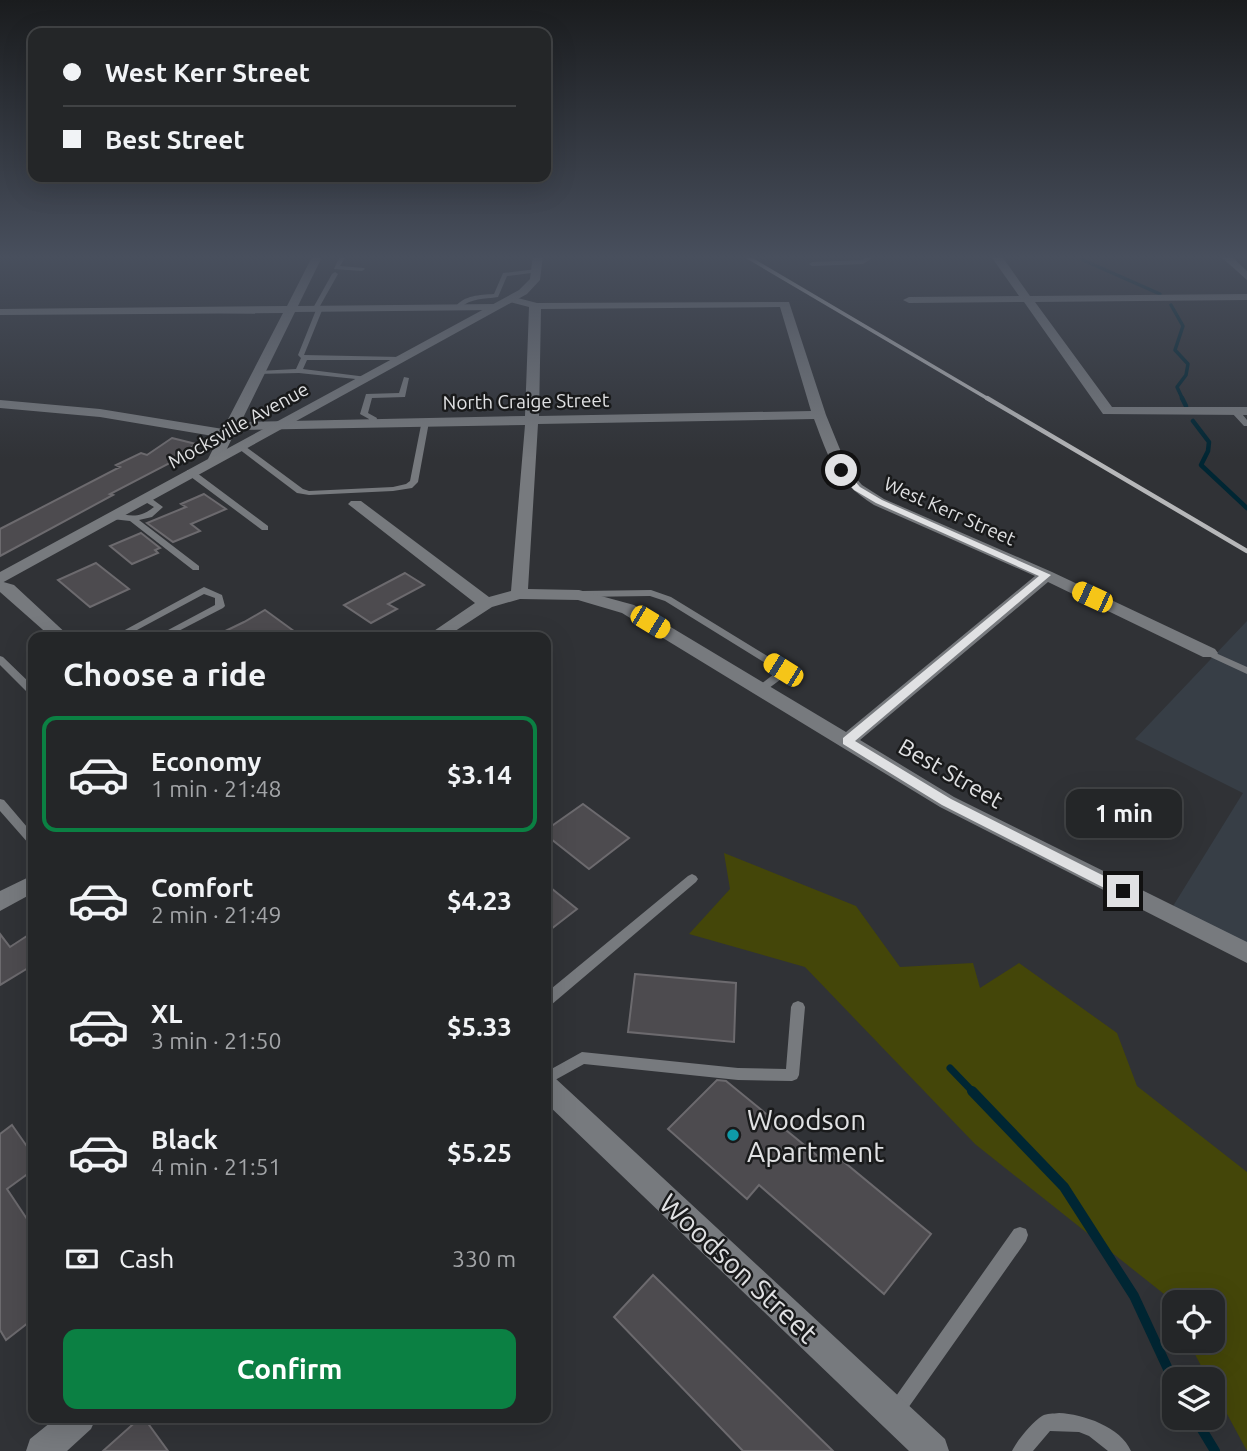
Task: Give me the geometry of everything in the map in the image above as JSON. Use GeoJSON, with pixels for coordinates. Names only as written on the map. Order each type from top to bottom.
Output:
{"type":"FeatureCollection","features":[{"type":"Feature","properties":{"kind":"street"},"geometry":{"type":"LineString","coordinates":[[215,459],[282,323]]}},
{"type":"Feature","properties":{"kind":"street","name":"Mocksville Avenue"},"geometry":{"type":"LineString","coordinates":[[0,579],[190,472],[400,359],[460,323]]}},
{"type":"Feature","properties":{"kind":"street"},"geometry":{"type":"LineString","coordinates":[[519,594],[532,420],[535,323]]}},
{"type":"Feature","properties":{"kind":"street","name":"West Kerr Street"},"geometry":{"type":"LineString","coordinates":[[791,323],[819,415],[841,470],[857,488],[879,502],[1046,575],[1209,653]]}},
{"type":"Feature","properties":{"kind":"street"},"geometry":{"type":"LineString","coordinates":[[1042,323],[1108,411],[1241,411]]}},
{"type":"Feature","properties":{"kind":"street","name":"North Craige Street"},"geometry":{"type":"LineString","coordinates":[[0,404],[100,413],[231,430],[374,418],[425,422],[819,415]]}},
{"type":"Feature","properties":{"kind":"street"},"geometry":{"type":"LineString","coordinates":[[356,504],[486,603]]}},
{"type":"Feature","properties":{"kind":"street"},"geometry":{"type":"LineString","coordinates":[[847,741],[1046,575]]}},
{"type":"Feature","properties":{"kind":"street"},"geometry":{"type":"LineString","coordinates":[[0,586],[8,589],[55,632]]}},
{"type":"Feature","properties":{"kind":"street","name":"Best Street"},"geometry":{"type":"LineString","coordinates":[[441,632],[486,603],[519,594],[572,594],[628,609],[947,802],[1247,953]]}},
{"type":"Feature","properties":{"kind":"street"},"geometry":{"type":"LineString","coordinates":[[0,902],[28,886]]}},
{"type":"Feature","properties":{"kind":"street","name":"Woodson Street"},"geometry":{"type":"LineString","coordinates":[[551,1091],[933,1451]]}},
{"type":"Feature","properties":{"kind":"street"},"geometry":{"type":"LineString","coordinates":[[42,1451],[74,1423]]}},
{"type":"Feature","properties":{"kind":"lane"},"geometry":{"type":"LineString","coordinates":[[299,371],[304,358],[301,355],[313,323]]}},
{"type":"Feature","properties":{"kind":"lane"},"geometry":{"type":"LineString","coordinates":[[304,358],[400,359]]}},
{"type":"Feature","properties":{"kind":"lane"},"geometry":{"type":"LineString","coordinates":[[258,373],[299,371],[365,378]]}},
{"type":"Feature","properties":{"kind":"lane"},"geometry":{"type":"LineString","coordinates":[[374,418],[364,414],[369,396],[402,395],[406,378]]}},
{"type":"Feature","properties":{"kind":"lane"},"geometry":{"type":"LineString","coordinates":[[380,404],[382,396]]}},
{"type":"Feature","properties":{"kind":"lane"},"geometry":{"type":"LineString","coordinates":[[1241,411],[1247,424]]}},
{"type":"Feature","properties":{"kind":"lane"},"geometry":{"type":"LineString","coordinates":[[239,446],[300,491],[317,494],[393,489],[409,486],[414,482],[425,422]]}},
{"type":"Feature","properties":{"kind":"lane"},"geometry":{"type":"LineString","coordinates":[[190,472],[265,528]]}},
{"type":"Feature","properties":{"kind":"lane"},"geometry":{"type":"LineString","coordinates":[[112,516],[133,520],[144,517],[159,507],[145,498]]}},
{"type":"Feature","properties":{"kind":"lane"},"geometry":{"type":"LineString","coordinates":[[133,520],[197,568]]}},
{"type":"Feature","properties":{"kind":"lane"},"geometry":{"type":"LineString","coordinates":[[126,632],[204,590],[219,597],[220,606],[170,632]]}},
{"type":"Feature","properties":{"kind":"lane"},"geometry":{"type":"LineString","coordinates":[[572,594],[651,593],[668,599],[783,670],[783,674],[761,689]]}},
{"type":"Feature","properties":{"kind":"lane"},"geometry":{"type":"LineString","coordinates":[[1209,653],[1247,671]]}},
{"type":"Feature","properties":{"kind":"lane"},"geometry":{"type":"LineString","coordinates":[[0,659],[28,687]]}},
{"type":"Feature","properties":{"kind":"lane"},"geometry":{"type":"LineString","coordinates":[[0,803],[28,835]]}},
{"type":"Feature","properties":{"kind":"lane"},"geometry":{"type":"LineString","coordinates":[[551,997],[692,879]]}},
{"type":"Feature","properties":{"kind":"lane"},"geometry":{"type":"LineString","coordinates":[[551,1076],[582,1058],[738,1074],[792,1074],[798,1007]]}},
{"type":"Feature","properties":{"kind":"lane"},"geometry":{"type":"LineString","coordinates":[[894,1414],[1020,1235]]}},
{"type":"Feature","properties":{"kind":"lane"},"geometry":{"type":"LineString","coordinates":[[1021,1451],[1046,1423],[1073,1420],[1102,1434],[1122,1451]]}},
{"type":"Feature","properties":{"kind":"shaded area"},"geometry":{"type":"Polygon","coordinates":[[[1247,621],[1247,948],[1170,911],[1243,793],[1135,739],[1247,621]]]}},
{"type":"Feature","properties":{"kind":"shaded area"},"geometry":{"type":"Polygon","coordinates":[[[724,853],[856,906],[900,967],[973,963],[980,988],[1019,963],[1117,1033],[1137,1086],[1247,1172],[1247,1451],[1225,1410],[1225,1367],[1202,1367],[1194,1353],[1225,1353],[1225,1290],[1162,1290],[1162,1292],[975,1144],[805,967],[689,934],[730,889],[724,853]]]}},
{"type":"Feature","properties":{"kind":"building"},"geometry":{"type":"Polygon","coordinates":[[[172,438],[196,444],[168,464],[0,556],[0,529],[120,467],[116,465],[141,453],[147,455],[172,438]]]}},
{"type":"Feature","properties":{"kind":"building"},"geometry":{"type":"Polygon","coordinates":[[[204,494],[226,509],[191,524],[200,531],[173,542],[147,523],[186,507],[181,504],[204,494]]]}},
{"type":"Feature","properties":{"kind":"building"},"geometry":{"type":"Polygon","coordinates":[[[141,533],[160,548],[155,550],[158,553],[132,564],[110,546],[141,533]]]}},
{"type":"Feature","properties":{"kind":"building"},"geometry":{"type":"Polygon","coordinates":[[[96,563],[129,589],[90,607],[58,580],[96,563]]]}},
{"type":"Feature","properties":{"kind":"building"},"geometry":{"type":"Polygon","coordinates":[[[405,573],[424,585],[388,604],[397,609],[371,623],[344,605],[405,573]]]}},
{"type":"Feature","properties":{"kind":"building"},"geometry":{"type":"Polygon","coordinates":[[[265,610],[295,632],[223,632],[265,610]]]}},
{"type":"Feature","properties":{"kind":"building"},"geometry":{"type":"Polygon","coordinates":[[[583,804],[629,838],[589,869],[551,839],[551,826],[583,804]]]}},
{"type":"Feature","properties":{"kind":"building"},"geometry":{"type":"Polygon","coordinates":[[[551,888],[577,909],[551,929],[551,888]]]}},
{"type":"Feature","properties":{"kind":"building"},"geometry":{"type":"Polygon","coordinates":[[[0,934],[10,947],[28,935],[28,968],[0,985],[0,934]]]}},
{"type":"Feature","properties":{"kind":"building"},"geometry":{"type":"Polygon","coordinates":[[[635,974],[736,983],[734,1042],[628,1032],[635,974]]]}},
{"type":"Feature","properties":{"kind":"building"},"geometry":{"type":"Polygon","coordinates":[[[717,1080],[726,1081],[819,1157],[827,1148],[931,1234],[884,1294],[759,1185],[747,1199],[668,1129],[717,1080]]]}},
{"type":"Feature","properties":{"kind":"building"},"geometry":{"type":"Polygon","coordinates":[[[12,1125],[28,1148],[28,1174],[7,1189],[28,1220],[28,1323],[6,1340],[0,1330],[0,1134],[12,1125]]]}},
{"type":"Feature","properties":{"kind":"building"},"geometry":{"type":"Polygon","coordinates":[[[653,1275],[833,1451],[743,1451],[614,1317],[653,1275]]]}},
{"type":"Feature","properties":{"kind":"building"},"geometry":{"type":"Polygon","coordinates":[[[134,1423],[148,1423],[168,1451],[103,1451],[134,1423]]]}},
{"type":"Feature","properties":{"kind":"waterway"},"geometry":{"type":"LineString","coordinates":[[1181,323],[1183,326],[1175,350],[1188,364],[1186,375],[1177,387],[1183,400]]}},
{"type":"Feature","properties":{"kind":"waterway"},"geometry":{"type":"LineString","coordinates":[[1183,400],[1186,406]]}},
{"type":"Feature","properties":{"kind":"waterway"},"geometry":{"type":"LineString","coordinates":[[1193,421],[1209,442],[1201,465],[1247,508]]}},
{"type":"Feature","properties":{"kind":"waterway"},"geometry":{"type":"LineString","coordinates":[[950,1068],[974,1093]]}},
{"type":"Feature","properties":{"kind":"waterway"},"geometry":{"type":"LineString","coordinates":[[972,1091],[1064,1187],[1134,1296],[1167,1367]]}},
{"type":"Feature","properties":{"kind":"waterway"},"geometry":{"type":"LineString","coordinates":[[1202,1430],[1215,1451]]}},
{"type":"Feature","properties":{"kind":"railway"},"geometry":{"type":"LineString","coordinates":[[859,323],[990,400]]}},
{"type":"Feature","properties":{"kind":"railway"},"geometry":{"type":"LineString","coordinates":[[987,398],[1247,551]]}},
{"type":"Feature","properties":{"kind":"place","name":"Woodson Apartment"},"geometry":{"type":"Point","coordinates":[733,1135]}},
{"type":"Feature","properties":{"kind":"route"},"geometry":{"type":"LineString","coordinates":[[841,470],[857,488],[879,502],[1046,575],[847,741],[947,802],[1123,891]]}}]}
